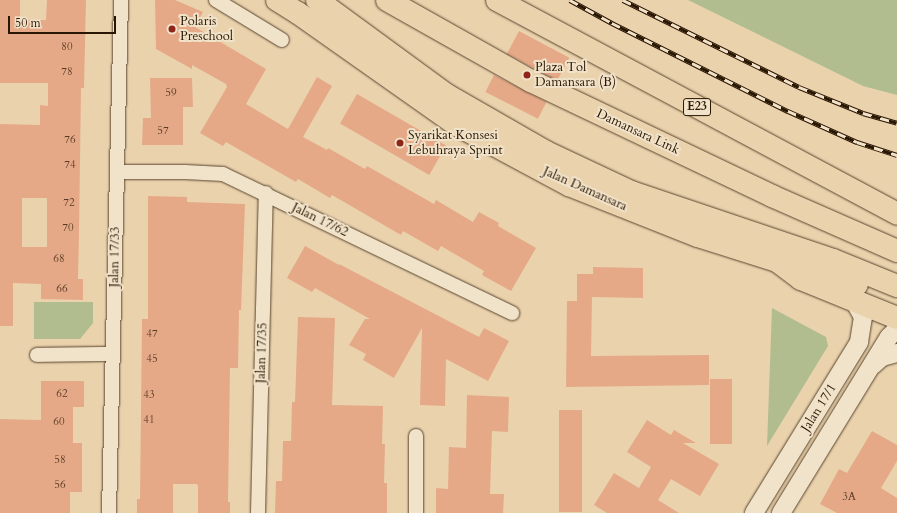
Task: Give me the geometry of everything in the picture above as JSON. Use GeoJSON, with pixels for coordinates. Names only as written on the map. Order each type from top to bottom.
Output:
{"type":"FeatureCollection","features":[{"type":"Feature","properties":{"kind":"main road","name":"Jalan Damansara"},"geometry":{"type":"LineString","coordinates":[[276,0],[298,13],[457,125],[570,185],[698,236],[777,261],[801,279],[853,299],[895,332]]}},
{"type":"Feature","properties":{"kind":"main road"},"geometry":{"type":"LineString","coordinates":[[317,0],[447,95],[546,152],[631,192],[833,260],[897,286]]}},
{"type":"Feature","properties":{"kind":"main road","name":"Damansara Link"},"geometry":{"type":"LineString","coordinates":[[387,0],[531,81],[772,196],[897,251]]}},
{"type":"Feature","properties":{"kind":"main road","name":"E23"},"geometry":{"type":"LineString","coordinates":[[497,0],[897,214]]}},
{"type":"Feature","properties":{"kind":"main road"},"geometry":{"type":"LineString","coordinates":[[777,261],[809,267],[897,300]]}},
{"type":"Feature","properties":{"kind":"street","name":"Jalan 17/33"},"geometry":{"type":"LineString","coordinates":[[109,513],[121,0]]}},
{"type":"Feature","properties":{"kind":"street"},"geometry":{"type":"LineString","coordinates":[[216,0],[282,40]]}},
{"type":"Feature","properties":{"kind":"street","name":"Jalan 17/62"},"geometry":{"type":"LineString","coordinates":[[117,172],[186,172],[223,174],[512,313]]}},
{"type":"Feature","properties":{"kind":"street","name":"Jalan 17/35"},"geometry":{"type":"LineString","coordinates":[[258,513],[266,194]]}},
{"type":"Feature","properties":{"kind":"street","name":"Jalan 17/1"},"geometry":{"type":"LineString","coordinates":[[754,513],[859,342],[863,317],[853,299]]}},
{"type":"Feature","properties":{"kind":"street"},"geometry":{"type":"LineString","coordinates":[[859,342],[872,337],[895,332]]}},
{"type":"Feature","properties":{"kind":"street","name":"Jalan 17/1"},"geometry":{"type":"LineString","coordinates":[[781,513],[870,367],[895,332]]}},
{"type":"Feature","properties":{"kind":"street"},"geometry":{"type":"LineString","coordinates":[[870,367],[882,357],[897,353]]}},
{"type":"Feature","properties":{"kind":"street"},"geometry":{"type":"LineString","coordinates":[[37,355],[113,354]]}},
{"type":"Feature","properties":{"kind":"street"},"geometry":{"type":"LineString","coordinates":[[416,436],[416,513]]}},
{"type":"Feature","properties":{"kind":"green space"},"geometry":{"type":"Polygon","coordinates":[[[688,0],[897,0],[897,95],[863,86],[688,0]]]}},
{"type":"Feature","properties":{"kind":"green space"},"geometry":{"type":"Polygon","coordinates":[[[34,302],[93,302],[93,323],[80,339],[34,339],[34,302]]]}},
{"type":"Feature","properties":{"kind":"green space"},"geometry":{"type":"Polygon","coordinates":[[[772,308],[826,337],[828,346],[767,446],[772,308]]]}},
{"type":"Feature","properties":{"kind":"building"},"geometry":{"type":"Polygon","coordinates":[[[0,0],[20,0],[20,20],[46,20],[47,0],[86,0],[84,88],[81,88],[78,279],[83,279],[83,300],[41,299],[41,284],[13,283],[13,326],[0,326],[0,124],[40,125],[40,105],[48,106],[48,83],[0,83],[0,0]],[[22,198],[22,247],[47,247],[47,198],[22,198]]]}},
{"type":"Feature","properties":{"kind":"building"},"geometry":{"type":"Polygon","coordinates":[[[155,0],[175,0],[203,12],[195,27],[266,69],[246,104],[288,129],[317,77],[332,86],[303,137],[327,150],[328,148],[365,169],[367,166],[434,204],[436,200],[473,222],[479,212],[499,223],[498,226],[536,248],[511,291],[482,275],[484,271],[441,246],[438,251],[403,231],[401,235],[332,195],[330,198],[298,179],[296,182],[226,142],[223,146],[200,133],[227,87],[226,84],[192,65],[192,69],[156,49],[155,0]]]}},
{"type":"Feature","properties":{"kind":"building"},"geometry":{"type":"Polygon","coordinates":[[[519,31],[569,58],[557,81],[507,54],[519,31]]]}},
{"type":"Feature","properties":{"kind":"building"},"geometry":{"type":"Polygon","coordinates":[[[494,75],[547,102],[538,119],[485,92],[494,75]]]}},
{"type":"Feature","properties":{"kind":"building"},"geometry":{"type":"Polygon","coordinates":[[[150,78],[192,78],[193,107],[183,107],[183,145],[142,145],[143,118],[151,118],[150,78]]]}},
{"type":"Feature","properties":{"kind":"building"},"geometry":{"type":"Polygon","coordinates":[[[357,94],[446,146],[429,175],[340,123],[357,94]]]}},
{"type":"Feature","properties":{"kind":"building"},"geometry":{"type":"Polygon","coordinates":[[[148,196],[187,197],[187,202],[245,204],[241,310],[239,310],[238,368],[230,368],[228,502],[230,502],[230,513],[198,513],[197,484],[173,484],[173,513],[137,513],[137,499],[140,499],[142,319],[148,319],[148,196]]]}},
{"type":"Feature","properties":{"kind":"building"},"geometry":{"type":"Polygon","coordinates":[[[305,246],[479,337],[484,328],[509,341],[488,381],[446,359],[445,406],[420,405],[422,328],[394,378],[363,360],[366,354],[349,345],[365,319],[370,319],[315,288],[312,292],[287,278],[305,246]]]}},
{"type":"Feature","properties":{"kind":"building"},"geometry":{"type":"Polygon","coordinates":[[[593,267],[643,268],[643,298],[592,297],[591,356],[709,355],[709,385],[566,387],[567,301],[577,301],[577,274],[593,274],[593,267]]]}},
{"type":"Feature","properties":{"kind":"building"},"geometry":{"type":"Polygon","coordinates":[[[298,317],[335,318],[332,405],[383,406],[382,444],[385,444],[384,483],[387,483],[387,513],[275,513],[276,481],[282,481],[283,441],[291,441],[292,402],[295,402],[298,317]]]}},
{"type":"Feature","properties":{"kind":"building"},"geometry":{"type":"Polygon","coordinates":[[[710,379],[732,379],[732,444],[710,444],[710,379]]]}},
{"type":"Feature","properties":{"kind":"building"},"geometry":{"type":"Polygon","coordinates":[[[41,381],[84,381],[84,407],[73,407],[73,443],[82,443],[82,492],[70,492],[70,513],[0,513],[0,419],[41,420],[41,381]]]}},
{"type":"Feature","properties":{"kind":"building"},"geometry":{"type":"Polygon","coordinates":[[[467,395],[509,397],[508,432],[492,431],[490,494],[504,494],[503,513],[436,513],[436,488],[448,489],[449,447],[466,448],[467,395]]]}},
{"type":"Feature","properties":{"kind":"building"},"geometry":{"type":"Polygon","coordinates":[[[559,410],[582,410],[582,512],[559,512],[559,410]]]}},
{"type":"Feature","properties":{"kind":"building"},"geometry":{"type":"Polygon","coordinates":[[[647,420],[671,435],[674,430],[696,443],[683,443],[719,464],[700,496],[671,479],[658,500],[679,513],[607,513],[594,505],[614,473],[639,488],[651,467],[627,452],[647,420]]]}},
{"type":"Feature","properties":{"kind":"building"},"geometry":{"type":"Polygon","coordinates":[[[872,431],[897,445],[897,461],[881,488],[897,498],[897,513],[837,513],[820,504],[839,469],[847,473],[872,431]]]}},
{"type":"Feature","properties":{"kind":"railway"},"geometry":{"type":"LineString","coordinates":[[570,0],[612,23],[788,111],[857,142],[897,155]]}},
{"type":"Feature","properties":{"kind":"railway"},"geometry":{"type":"LineString","coordinates":[[623,0],[799,87],[863,113],[897,123]]}},
{"type":"Feature","properties":{"kind":"place","name":"Polaris Preschool"},"geometry":{"type":"Point","coordinates":[172,29]}},
{"type":"Feature","properties":{"kind":"place","name":"Plaza Tol Damansara (B)"},"geometry":{"type":"Point","coordinates":[527,75]}},
{"type":"Feature","properties":{"kind":"place","name":"Syarikat Konsesi Lebuhraya Sprint"},"geometry":{"type":"Point","coordinates":[400,143]}}]}
